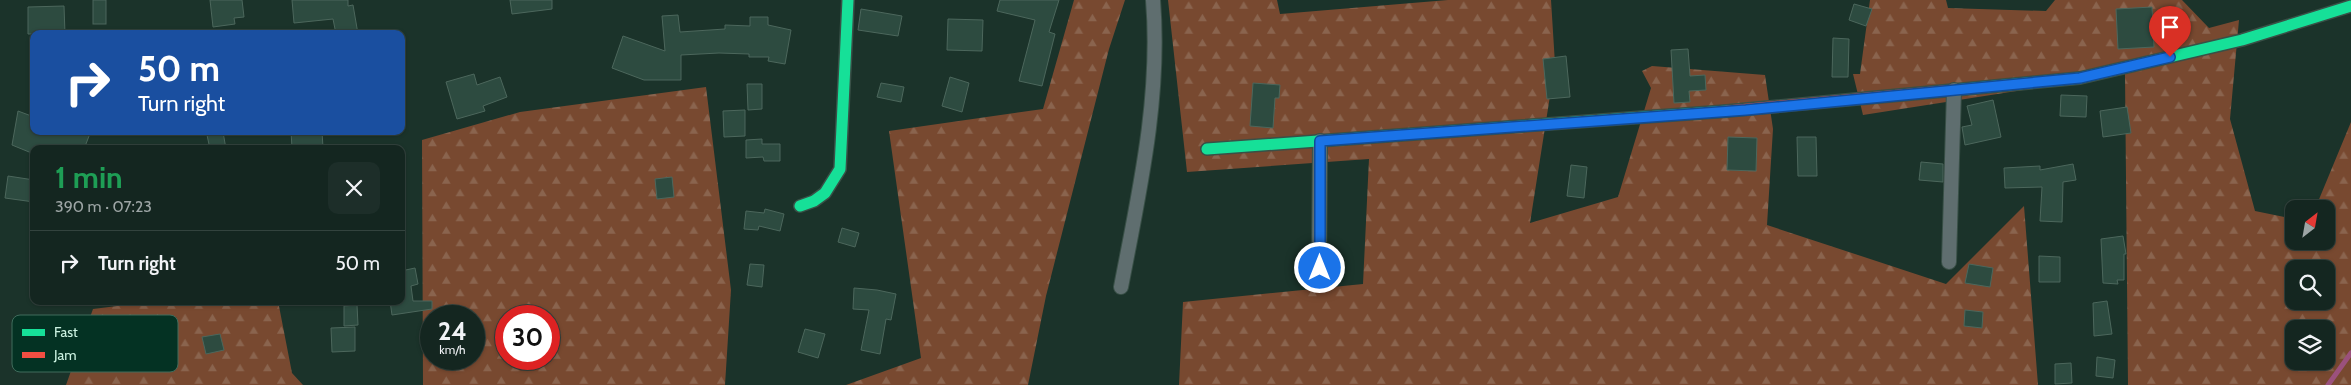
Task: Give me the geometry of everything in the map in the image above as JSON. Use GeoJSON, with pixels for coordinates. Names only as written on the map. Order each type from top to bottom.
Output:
{"type":"FeatureCollection","features":[{"type":"Feature","properties":{"kind":"street"},"geometry":{"type":"LineString","coordinates":[[800,206],[814,202],[826,195],[834,184],[840,169],[848,0]]}},
{"type":"Feature","properties":{"kind":"street"},"geometry":{"type":"LineString","coordinates":[[1121,287],[1145,162],[1154,89],[1156,49],[1153,0]]}},
{"type":"Feature","properties":{"kind":"street"},"geometry":{"type":"LineString","coordinates":[[1207,149],[1746,110],[2080,78],[2242,40],[2351,6]]}},
{"type":"Feature","properties":{"kind":"street"},"geometry":{"type":"LineString","coordinates":[[1949,262],[1954,90]]}},
{"type":"Feature","properties":{"kind":"street"},"geometry":{"type":"LineString","coordinates":[[1320,141],[1320,268]]}},
{"type":"Feature","properties":{"kind":"green space"},"geometry":{"type":"Polygon","coordinates":[[[1074,0],[1125,0],[1109,49],[1046,296],[1028,385],[846,385],[921,358],[889,131],[1043,109],[1074,0]]]}},
{"type":"Feature","properties":{"kind":"green space"},"geometry":{"type":"Polygon","coordinates":[[[1168,0],[1277,0],[1280,14],[1448,0],[1551,0],[1555,64],[1530,223],[1618,197],[1651,88],[1642,71],[1652,66],[1765,75],[1773,129],[1767,225],[1946,284],[2024,206],[2038,385],[1179,385],[1183,302],[1363,284],[1369,159],[1187,172],[1168,0]]]}},
{"type":"Feature","properties":{"kind":"green space"},"geometry":{"type":"Polygon","coordinates":[[[1870,0],[1946,0],[1948,8],[2046,11],[2055,0],[2182,0],[2209,28],[2239,20],[2230,119],[2255,211],[2285,217],[2285,250],[2335,250],[2335,200],[2319,200],[2351,122],[2351,385],[2128,385],[2125,74],[1863,115],[1853,74],[1860,74],[1870,0]]]}},
{"type":"Feature","properties":{"kind":"green space"},"geometry":{"type":"Polygon","coordinates":[[[706,87],[731,290],[725,385],[423,385],[423,370],[485,370],[485,305],[423,305],[422,140],[520,112],[706,87]]]}},
{"type":"Feature","properties":{"kind":"green space"},"geometry":{"type":"Polygon","coordinates":[[[125,305],[279,305],[292,373],[303,385],[66,385],[71,372],[178,372],[178,315],[91,315],[93,309],[125,305]]]}},
{"type":"Feature","properties":{"kind":"building"},"geometry":{"type":"Polygon","coordinates":[[[93,0],[106,0],[106,24],[93,24],[93,0]]]}},
{"type":"Feature","properties":{"kind":"building"},"geometry":{"type":"Polygon","coordinates":[[[210,0],[242,0],[244,17],[234,18],[235,24],[213,27],[210,0]]]}},
{"type":"Feature","properties":{"kind":"building"},"geometry":{"type":"Polygon","coordinates":[[[292,0],[348,0],[348,6],[353,5],[357,30],[335,30],[333,19],[294,23],[292,0]]]}},
{"type":"Feature","properties":{"kind":"building"},"geometry":{"type":"Polygon","coordinates":[[[510,0],[552,0],[552,9],[512,14],[510,0]]]}},
{"type":"Feature","properties":{"kind":"building"},"geometry":{"type":"Polygon","coordinates":[[[1000,0],[1059,0],[1049,32],[1055,34],[1042,86],[1019,81],[1035,20],[997,11],[1000,0]]]}},
{"type":"Feature","properties":{"kind":"building"},"geometry":{"type":"Polygon","coordinates":[[[1854,4],[1872,9],[1866,26],[1849,20],[1854,4]]]}},
{"type":"Feature","properties":{"kind":"building"},"geometry":{"type":"Polygon","coordinates":[[[64,6],[65,30],[30,30],[30,34],[28,34],[28,7],[64,6]]]}},
{"type":"Feature","properties":{"kind":"building"},"geometry":{"type":"Polygon","coordinates":[[[2152,7],[2154,47],[2118,49],[2116,9],[2152,7]]]}},
{"type":"Feature","properties":{"kind":"building"},"geometry":{"type":"Polygon","coordinates":[[[861,9],[902,16],[898,36],[858,30],[861,9]]]}},
{"type":"Feature","properties":{"kind":"building"},"geometry":{"type":"Polygon","coordinates":[[[678,15],[680,32],[725,29],[725,25],[750,26],[750,17],[768,17],[768,25],[791,30],[785,64],[768,61],[769,57],[749,57],[749,54],[681,55],[681,80],[644,80],[612,68],[623,36],[665,51],[662,16],[678,15]]]}},
{"type":"Feature","properties":{"kind":"building"},"geometry":{"type":"Polygon","coordinates":[[[948,19],[983,20],[982,51],[947,50],[948,19]]]}},
{"type":"Feature","properties":{"kind":"building"},"geometry":{"type":"Polygon","coordinates":[[[1833,38],[1849,39],[1848,77],[1832,77],[1833,38]]]}},
{"type":"Feature","properties":{"kind":"building"},"geometry":{"type":"Polygon","coordinates":[[[1688,49],[1690,76],[1705,75],[1706,90],[1689,91],[1690,102],[1674,103],[1671,50],[1688,49]]]}},
{"type":"Feature","properties":{"kind":"building"},"geometry":{"type":"Polygon","coordinates":[[[1566,56],[1570,97],[1547,99],[1543,59],[1566,56]]]}},
{"type":"Feature","properties":{"kind":"building"},"geometry":{"type":"Polygon","coordinates":[[[474,74],[477,85],[500,77],[507,97],[483,106],[485,111],[457,119],[446,82],[474,74]]]}},
{"type":"Feature","properties":{"kind":"building"},"geometry":{"type":"Polygon","coordinates":[[[950,77],[969,83],[962,112],[942,106],[950,77]]]}},
{"type":"Feature","properties":{"kind":"building"},"geometry":{"type":"Polygon","coordinates":[[[881,83],[904,87],[901,102],[877,97],[881,83]]]}},
{"type":"Feature","properties":{"kind":"building"},"geometry":{"type":"Polygon","coordinates":[[[1253,83],[1280,85],[1279,98],[1275,98],[1273,128],[1250,126],[1253,83]]]}},
{"type":"Feature","properties":{"kind":"building"},"geometry":{"type":"Polygon","coordinates":[[[747,84],[762,84],[762,109],[748,110],[747,84]]]}},
{"type":"Feature","properties":{"kind":"building"},"geometry":{"type":"Polygon","coordinates":[[[2061,95],[2087,96],[2086,117],[2060,116],[2061,95]]]}},
{"type":"Feature","properties":{"kind":"building"},"geometry":{"type":"Polygon","coordinates":[[[1993,100],[2001,137],[1965,145],[1962,127],[1972,125],[1967,106],[1993,100]]]}},
{"type":"Feature","properties":{"kind":"building"},"geometry":{"type":"Polygon","coordinates":[[[2127,107],[2131,133],[2103,137],[2100,111],[2127,107]]]}},
{"type":"Feature","properties":{"kind":"building"},"geometry":{"type":"Polygon","coordinates":[[[745,110],[745,136],[724,137],[723,111],[745,110]]]}},
{"type":"Feature","properties":{"kind":"building"},"geometry":{"type":"Polygon","coordinates":[[[18,111],[30,116],[30,135],[89,135],[86,145],[30,145],[30,152],[12,145],[18,111]]]}},
{"type":"Feature","properties":{"kind":"building"},"geometry":{"type":"Polygon","coordinates":[[[207,135],[224,135],[225,145],[209,145],[207,135]]]}},
{"type":"Feature","properties":{"kind":"building"},"geometry":{"type":"Polygon","coordinates":[[[291,135],[322,135],[323,145],[292,145],[291,135]]]}},
{"type":"Feature","properties":{"kind":"building"},"geometry":{"type":"Polygon","coordinates":[[[1728,137],[1757,138],[1756,171],[1727,170],[1728,137]]]}},
{"type":"Feature","properties":{"kind":"building"},"geometry":{"type":"Polygon","coordinates":[[[1797,137],[1816,137],[1817,176],[1798,176],[1797,137]]]}},
{"type":"Feature","properties":{"kind":"building"},"geometry":{"type":"Polygon","coordinates":[[[762,139],[762,144],[780,144],[780,161],[764,161],[763,157],[746,158],[746,140],[762,139]]]}},
{"type":"Feature","properties":{"kind":"building"},"geometry":{"type":"Polygon","coordinates":[[[1921,162],[1943,164],[1943,182],[1919,180],[1921,162]]]}},
{"type":"Feature","properties":{"kind":"building"},"geometry":{"type":"Polygon","coordinates":[[[2073,164],[2076,180],[2063,182],[2062,222],[2040,221],[2042,187],[2005,188],[2004,168],[2040,166],[2040,170],[2073,164]]]}},
{"type":"Feature","properties":{"kind":"building"},"geometry":{"type":"Polygon","coordinates":[[[1571,165],[1587,167],[1584,198],[1567,196],[1571,165]]]}},
{"type":"Feature","properties":{"kind":"building"},"geometry":{"type":"Polygon","coordinates":[[[8,176],[30,179],[30,201],[5,198],[8,176]]]}},
{"type":"Feature","properties":{"kind":"building"},"geometry":{"type":"Polygon","coordinates":[[[672,177],[674,197],[657,199],[655,179],[672,177]]]}},
{"type":"Feature","properties":{"kind":"building"},"geometry":{"type":"Polygon","coordinates":[[[765,209],[784,214],[780,231],[759,226],[758,230],[744,229],[746,211],[764,213],[765,209]]]}},
{"type":"Feature","properties":{"kind":"building"},"geometry":{"type":"Polygon","coordinates":[[[842,228],[859,233],[855,247],[838,242],[842,228]]]}},
{"type":"Feature","properties":{"kind":"building"},"geometry":{"type":"Polygon","coordinates":[[[2123,236],[2126,254],[2124,254],[2124,280],[2117,280],[2118,284],[2103,283],[2101,239],[2123,236]]]}},
{"type":"Feature","properties":{"kind":"building"},"geometry":{"type":"Polygon","coordinates":[[[2039,256],[2060,257],[2060,282],[2039,282],[2039,256]]]}},
{"type":"Feature","properties":{"kind":"building"},"geometry":{"type":"Polygon","coordinates":[[[750,264],[764,265],[762,287],[747,285],[750,264]]]}},
{"type":"Feature","properties":{"kind":"building"},"geometry":{"type":"Polygon","coordinates":[[[1969,264],[1993,268],[1990,287],[1965,283],[1969,264]]]}},
{"type":"Feature","properties":{"kind":"building"},"geometry":{"type":"Polygon","coordinates":[[[415,268],[418,284],[411,286],[413,301],[432,301],[432,305],[420,305],[420,311],[392,315],[391,305],[405,305],[405,270],[415,268]]]}},
{"type":"Feature","properties":{"kind":"building"},"geometry":{"type":"Polygon","coordinates":[[[854,288],[896,294],[891,320],[886,319],[880,354],[861,350],[869,310],[853,309],[854,288]]]}},
{"type":"Feature","properties":{"kind":"building"},"geometry":{"type":"Polygon","coordinates":[[[2107,301],[2112,334],[2094,336],[2093,303],[2107,301]]]}},
{"type":"Feature","properties":{"kind":"building"},"geometry":{"type":"Polygon","coordinates":[[[357,305],[358,325],[344,326],[344,306],[357,305]]]}},
{"type":"Feature","properties":{"kind":"building"},"geometry":{"type":"Polygon","coordinates":[[[1965,310],[1983,312],[1982,328],[1964,326],[1965,310]]]}},
{"type":"Feature","properties":{"kind":"building"},"geometry":{"type":"Polygon","coordinates":[[[355,327],[355,351],[332,352],[331,328],[355,327]]]}},
{"type":"Feature","properties":{"kind":"building"},"geometry":{"type":"Polygon","coordinates":[[[805,329],[825,334],[818,358],[798,352],[805,329]]]}},
{"type":"Feature","properties":{"kind":"building"},"geometry":{"type":"Polygon","coordinates":[[[220,334],[224,350],[206,354],[202,337],[220,334]]]}},
{"type":"Feature","properties":{"kind":"building"},"geometry":{"type":"Polygon","coordinates":[[[2097,357],[2115,360],[2113,378],[2096,376],[2097,357]]]}},
{"type":"Feature","properties":{"kind":"building"},"geometry":{"type":"Polygon","coordinates":[[[2071,363],[2072,383],[2055,384],[2055,364],[2071,363]]]}},
{"type":"Feature","properties":{"kind":"waterway"},"geometry":{"type":"LineString","coordinates":[[2328,385],[2351,353]]}},
{"type":"Feature","properties":{"kind":"traffic: fast"},"geometry":{"type":"LineString","coordinates":[[800,206],[814,201],[825,193],[840,169],[848,0]]}},
{"type":"Feature","properties":{"kind":"traffic: fast"},"geometry":{"type":"LineString","coordinates":[[1954,90],[2080,78],[2242,40],[2351,6]]}},
{"type":"Feature","properties":{"kind":"traffic: fast"},"geometry":{"type":"LineString","coordinates":[[1207,149],[1727,111]]}},
{"type":"Feature","properties":{"kind":"traffic: jam"},"geometry":{"type":"LineString","coordinates":[[1727,111],[1954,90]]}},
{"type":"Feature","properties":{"kind":"route"},"geometry":{"type":"LineString","coordinates":[[1320,268],[1320,141],[1746,110],[2080,78],[2170,57]]}}]}
